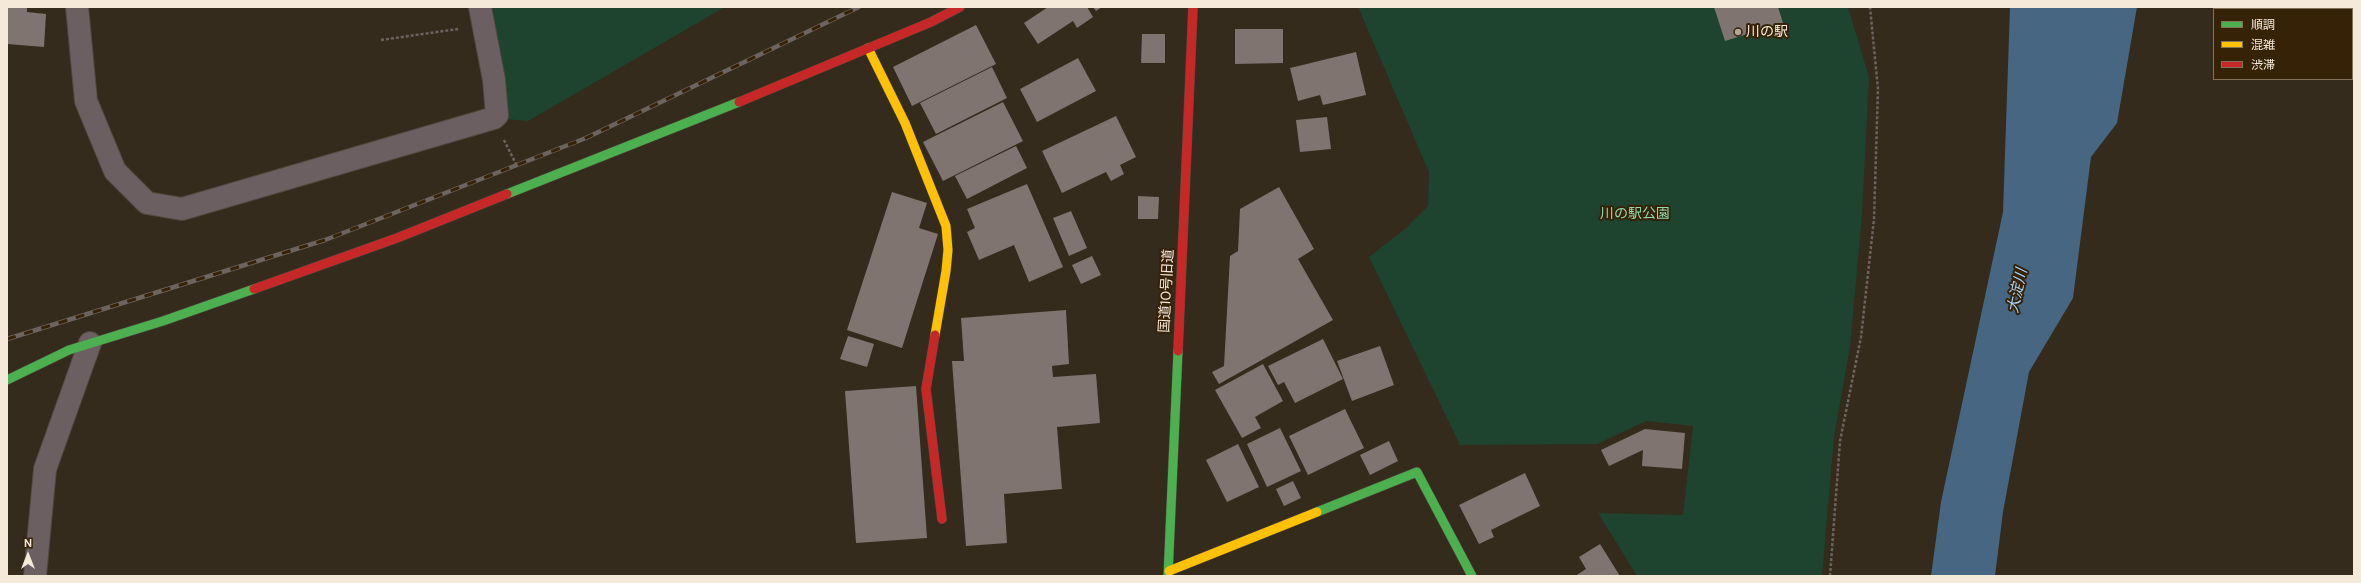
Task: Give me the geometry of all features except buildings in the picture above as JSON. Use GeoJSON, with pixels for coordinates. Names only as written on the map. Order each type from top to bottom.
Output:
{"type":"FeatureCollection","features":[{"type":"Feature","properties":{"kind":"street"},"geometry":{"type":"LineString","coordinates":[[77,7],[86,100],[115,171],[147,203],[182,209],[494,118],[497,115],[494,80],[482,16]]}},
{"type":"Feature","properties":{"kind":"street"},"geometry":{"type":"LineString","coordinates":[[7,380],[69,350],[164,321],[397,238],[771,89],[960,7]]}},
{"type":"Feature","properties":{"kind":"street","name":"国道10号旧道"},"geometry":{"type":"LineString","coordinates":[[1168,574],[1193,7]]}},
{"type":"Feature","properties":{"kind":"street"},"geometry":{"type":"LineString","coordinates":[[868,48],[905,123],[946,226],[948,250],[946,271],[926,389],[942,519]]}},
{"type":"Feature","properties":{"kind":"street"},"geometry":{"type":"LineString","coordinates":[[34,576],[45,469],[90,343]]}},
{"type":"Feature","properties":{"kind":"street"},"geometry":{"type":"LineString","coordinates":[[1168,574],[1417,472],[1472,576]]}},
{"type":"Feature","properties":{"kind":"path"},"geometry":{"type":"LineString","coordinates":[[1830,576],[1840,441],[1860,337],[1874,219],[1878,89],[1870,7]]}},
{"type":"Feature","properties":{"kind":"path"},"geometry":{"type":"LineString","coordinates":[[381,40],[482,16]]}},
{"type":"Feature","properties":{"kind":"path"},"geometry":{"type":"LineString","coordinates":[[494,118],[517,165],[529,185]]}},
{"type":"Feature","properties":{"kind":"green space"},"geometry":{"type":"Polygon","coordinates":[[[480,7],[725,7],[528,121],[494,118],[480,7]]]}},
{"type":"Feature","properties":{"kind":"green space","name":"川の駅公園"},"geometry":{"type":"Polygon","coordinates":[[[1358,7],[1848,7],[1869,77],[1862,215],[1850,347],[1834,437],[1822,576],[1637,576],[1598,513],[1683,515],[1693,426],[1646,421],[1597,444],[1460,445],[1369,257],[1406,228],[1428,206],[1429,172],[1358,7]]]}},
{"type":"Feature","properties":{"kind":"water","name":"大淀川"},"geometry":{"type":"Polygon","coordinates":[[[2010,7],[2137,7],[2117,123],[2091,157],[2073,298],[2029,372],[2003,512],[1995,576],[1931,576],[1941,502],[2003,212],[2010,7]]]}},
{"type":"Feature","properties":{"kind":"railway"},"geometry":{"type":"LineString","coordinates":[[7,339],[325,240],[586,138],[859,7]]}},
{"type":"Feature","properties":{"kind":"traffic: fast"},"geometry":{"type":"LineString","coordinates":[[507,194],[739,102]]}},
{"type":"Feature","properties":{"kind":"traffic: fast"},"geometry":{"type":"LineString","coordinates":[[7,380],[69,350],[163,321],[254,289]]}},
{"type":"Feature","properties":{"kind":"traffic: fast"},"geometry":{"type":"LineString","coordinates":[[1168,576],[1178,351]]}},
{"type":"Feature","properties":{"kind":"traffic: fast"},"geometry":{"type":"LineString","coordinates":[[1317,512],[1417,472],[1472,576]]}},
{"type":"Feature","properties":{"kind":"traffic: slow"},"geometry":{"type":"LineString","coordinates":[[868,48],[905,123],[946,226],[948,250],[946,271],[935,335]]}},
{"type":"Feature","properties":{"kind":"traffic: slow"},"geometry":{"type":"LineString","coordinates":[[1169,571],[1317,512]]}},
{"type":"Feature","properties":{"kind":"traffic: jam"},"geometry":{"type":"LineString","coordinates":[[739,102],[931,22],[960,7]]}},
{"type":"Feature","properties":{"kind":"traffic: jam"},"geometry":{"type":"LineString","coordinates":[[1178,351],[1193,7]]}},
{"type":"Feature","properties":{"kind":"traffic: jam"},"geometry":{"type":"LineString","coordinates":[[254,289],[397,238],[507,194]]}},
{"type":"Feature","properties":{"kind":"traffic: jam"},"geometry":{"type":"LineString","coordinates":[[935,335],[926,389],[942,519]]}},
{"type":"Feature","properties":{"kind":"place","name":"川の駅"},"geometry":{"type":"Point","coordinates":[1738,32]}}]}
